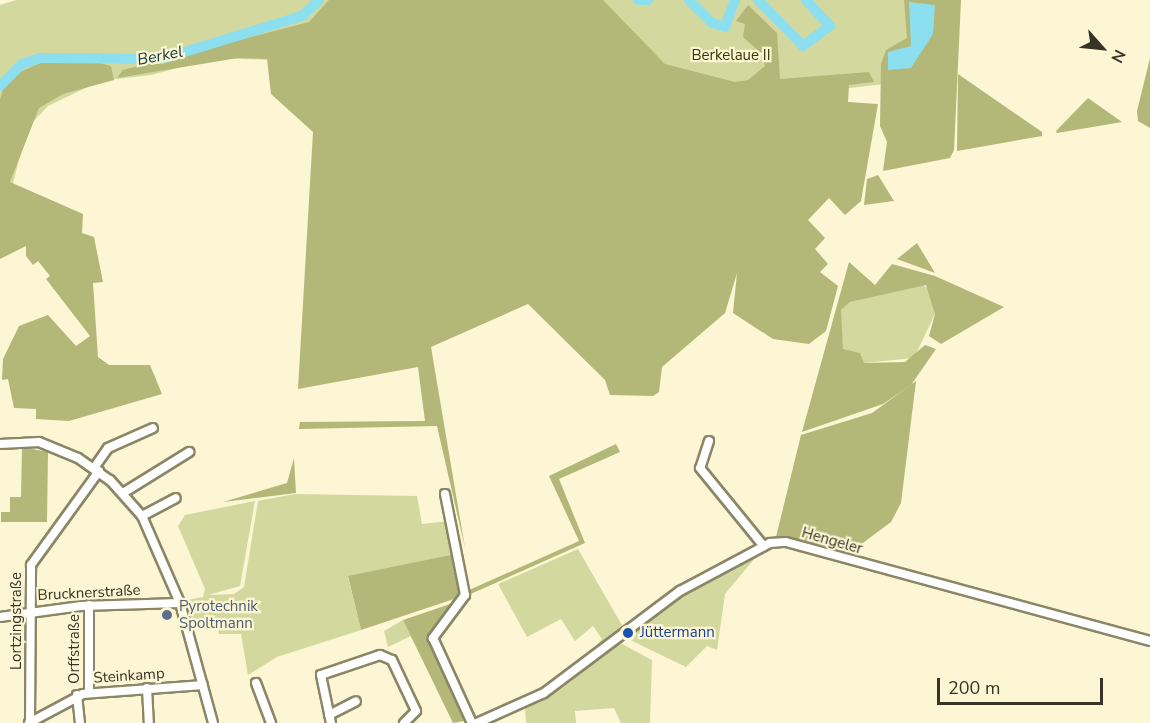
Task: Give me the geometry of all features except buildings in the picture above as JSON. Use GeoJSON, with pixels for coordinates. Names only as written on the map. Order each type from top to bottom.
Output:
{"type":"FeatureCollection","features":[{"type":"Feature","properties":{"kind":"street","name":"Lortzingstraße"},"geometry":{"type":"LineString","coordinates":[[30,723],[29,610],[33,557],[96,469],[108,448],[153,428]]}},
{"type":"Feature","properties":{"kind":"street"},"geometry":{"type":"LineString","coordinates":[[709,441],[700,468],[762,544]]}},
{"type":"Feature","properties":{"kind":"street"},"geometry":{"type":"LineString","coordinates":[[0,444],[45,443],[96,469],[123,493],[142,516],[180,603],[213,723]]}},
{"type":"Feature","properties":{"kind":"street"},"geometry":{"type":"LineString","coordinates":[[123,493],[189,452]]}},
{"type":"Feature","properties":{"kind":"street"},"geometry":{"type":"LineString","coordinates":[[445,494],[465,595],[433,638],[472,723]]}},
{"type":"Feature","properties":{"kind":"street"},"geometry":{"type":"LineString","coordinates":[[142,516],[176,498]]}},
{"type":"Feature","properties":{"kind":"street","name":"Hengeler"},"geometry":{"type":"LineString","coordinates":[[477,723],[563,681],[680,591],[762,544],[786,542],[1150,641]]}},
{"type":"Feature","properties":{"kind":"street","name":"Brucknerstraße"},"geometry":{"type":"LineString","coordinates":[[0,617],[29,610],[89,605],[180,603]]}},
{"type":"Feature","properties":{"kind":"street","name":"Orffstraße"},"geometry":{"type":"LineString","coordinates":[[89,605],[89,693]]}},
{"type":"Feature","properties":{"kind":"street"},"geometry":{"type":"LineString","coordinates":[[356,701],[330,719],[321,675],[384,655],[392,660],[416,711],[404,723]]}},
{"type":"Feature","properties":{"kind":"street"},"geometry":{"type":"LineString","coordinates":[[256,683],[271,723]]}},
{"type":"Feature","properties":{"kind":"street","name":"Steinkamp"},"geometry":{"type":"LineString","coordinates":[[30,723],[77,695],[203,685]]}},
{"type":"Feature","properties":{"kind":"street"},"geometry":{"type":"LineString","coordinates":[[147,688],[149,723]]}},
{"type":"Feature","properties":{"kind":"street"},"geometry":{"type":"LineString","coordinates":[[77,695],[80,723]]}},
{"type":"Feature","properties":{"kind":"green space"},"geometry":{"type":"Polygon","coordinates":[[[16,0],[348,0],[272,60],[215,58],[151,75],[100,81],[48,106],[28,127],[0,231],[0,5],[16,0]]]}},
{"type":"Feature","properties":{"kind":"green space"},"geometry":{"type":"Polygon","coordinates":[[[329,0],[603,0],[665,64],[735,82],[748,80],[765,66],[762,54],[743,37],[745,24],[736,21],[748,5],[777,33],[780,79],[869,72],[874,82],[849,85],[848,102],[878,104],[861,201],[845,215],[829,198],[808,220],[825,238],[815,249],[828,264],[820,272],[838,286],[826,331],[809,344],[773,339],[733,313],[737,273],[725,313],[662,367],[659,392],[653,396],[610,395],[605,380],[528,304],[431,347],[465,548],[437,426],[299,429],[300,422],[425,421],[418,367],[298,389],[313,132],[271,94],[267,59],[238,58],[117,78],[123,70],[309,22],[329,0]]]}},
{"type":"Feature","properties":{"kind":"green space","name":"Berkelaue II"},"geometry":{"type":"Polygon","coordinates":[[[561,0],[958,0],[884,84],[817,92],[754,124],[561,0]]]}},
{"type":"Feature","properties":{"kind":"green space"},"geometry":{"type":"Polygon","coordinates":[[[904,0],[961,0],[954,150],[950,158],[883,171],[887,142],[880,126],[881,64],[886,50],[907,38],[904,0]]]}},
{"type":"Feature","properties":{"kind":"green space"},"geometry":{"type":"Polygon","coordinates":[[[81,58],[111,66],[114,80],[63,94],[39,108],[10,182],[83,214],[82,233],[94,237],[103,282],[93,283],[98,357],[109,365],[150,365],[162,394],[69,421],[36,419],[36,409],[14,408],[8,379],[2,380],[3,359],[19,326],[48,315],[76,346],[90,336],[46,279],[50,276],[38,261],[33,265],[26,256],[26,246],[0,259],[0,100],[4,85],[20,72],[47,60],[81,58]]]}},
{"type":"Feature","properties":{"kind":"green space"},"geometry":{"type":"Polygon","coordinates":[[[1150,58],[1150,128],[1138,121],[1137,111],[1150,58]]]}},
{"type":"Feature","properties":{"kind":"green space"},"geometry":{"type":"Polygon","coordinates":[[[958,74],[1042,132],[1042,136],[957,151],[958,74]]]}},
{"type":"Feature","properties":{"kind":"green space"},"geometry":{"type":"Polygon","coordinates":[[[1088,98],[1122,122],[1057,133],[1056,131],[1088,98]]]}},
{"type":"Feature","properties":{"kind":"green space"},"geometry":{"type":"Polygon","coordinates":[[[878,175],[894,201],[864,205],[867,179],[878,175]]]}},
{"type":"Feature","properties":{"kind":"green space"},"geometry":{"type":"Polygon","coordinates":[[[917,243],[935,273],[897,259],[917,243]]]}},
{"type":"Feature","properties":{"kind":"green space"},"geometry":{"type":"Polygon","coordinates":[[[849,262],[875,285],[892,264],[935,276],[1004,307],[941,344],[929,336],[935,314],[926,285],[850,302],[841,310],[843,349],[860,353],[864,363],[905,362],[925,345],[936,349],[911,385],[883,404],[802,432],[849,262]]]}},
{"type":"Feature","properties":{"kind":"green space"},"geometry":{"type":"Polygon","coordinates":[[[922,284],[931,291],[935,314],[914,358],[864,363],[843,349],[840,310],[850,302],[922,284]]]}},
{"type":"Feature","properties":{"kind":"green space"},"geometry":{"type":"Polygon","coordinates":[[[916,381],[901,503],[891,522],[848,554],[851,544],[840,541],[836,551],[776,537],[801,435],[872,413],[916,381]]]}},
{"type":"Feature","properties":{"kind":"green space"},"geometry":{"type":"Polygon","coordinates":[[[616,444],[620,452],[559,479],[585,543],[466,596],[460,559],[469,590],[579,541],[549,476],[616,444]]]}},
{"type":"Feature","properties":{"kind":"green space"},"geometry":{"type":"Polygon","coordinates":[[[22,447],[48,452],[47,522],[1,522],[1,512],[10,512],[10,497],[21,497],[22,447]]]}},
{"type":"Feature","properties":{"kind":"green space"},"geometry":{"type":"Polygon","coordinates":[[[294,458],[296,493],[223,502],[287,483],[294,458]]]}},
{"type":"Feature","properties":{"kind":"green space"},"geometry":{"type":"Polygon","coordinates":[[[295,494],[417,496],[422,524],[449,521],[455,554],[348,577],[361,630],[277,657],[248,675],[241,634],[219,634],[217,620],[190,621],[183,601],[203,597],[205,589],[178,526],[185,515],[255,501],[240,586],[208,595],[234,594],[244,587],[258,501],[295,494]]]}},
{"type":"Feature","properties":{"kind":"green space"},"geometry":{"type":"Polygon","coordinates":[[[578,549],[623,627],[590,653],[602,639],[593,626],[575,641],[561,619],[527,637],[498,584],[578,549]]]}},
{"type":"Feature","properties":{"kind":"green space"},"geometry":{"type":"Polygon","coordinates":[[[761,551],[725,594],[717,650],[707,646],[686,667],[626,638],[684,595],[761,551]]]}},
{"type":"Feature","properties":{"kind":"green space"},"geometry":{"type":"Polygon","coordinates":[[[455,554],[463,596],[361,630],[348,576],[455,554]]]}},
{"type":"Feature","properties":{"kind":"green space"},"geometry":{"type":"Polygon","coordinates":[[[459,601],[431,639],[469,720],[453,723],[403,620],[459,601]]]}},
{"type":"Feature","properties":{"kind":"green space"},"geometry":{"type":"Polygon","coordinates":[[[403,620],[411,636],[388,647],[384,631],[403,620]]]}},
{"type":"Feature","properties":{"kind":"green space"},"geometry":{"type":"Polygon","coordinates":[[[620,643],[652,660],[650,723],[621,723],[614,708],[575,711],[576,723],[526,723],[525,706],[561,689],[620,643]]]}},
{"type":"Feature","properties":{"kind":"water"},"geometry":{"type":"Polygon","coordinates":[[[909,2],[935,5],[933,34],[911,68],[888,70],[888,52],[911,46],[909,2]]]}},
{"type":"Feature","properties":{"kind":"waterway","name":"Berkel"},"geometry":{"type":"LineString","coordinates":[[0,86],[22,64],[40,58],[162,59],[302,16],[319,0]]}},
{"type":"Feature","properties":{"kind":"waterway","name":"Berkel"},"geometry":{"type":"LineString","coordinates":[[638,0],[648,0]]}},
{"type":"Feature","properties":{"kind":"waterway","name":"Berkel"},"geometry":{"type":"LineString","coordinates":[[689,0],[712,23],[725,27],[735,0]]}},
{"type":"Feature","properties":{"kind":"waterway","name":"Berkel"},"geometry":{"type":"LineString","coordinates":[[758,0],[803,46],[830,26],[806,0]]}},
{"type":"Feature","properties":{"kind":"place","name":"Pyrotechnik Spoltmann"},"geometry":{"type":"Point","coordinates":[167,615]}},
{"type":"Feature","properties":{"kind":"place","name":"Jüttermann"},"geometry":{"type":"Point","coordinates":[628,633]}}]}
